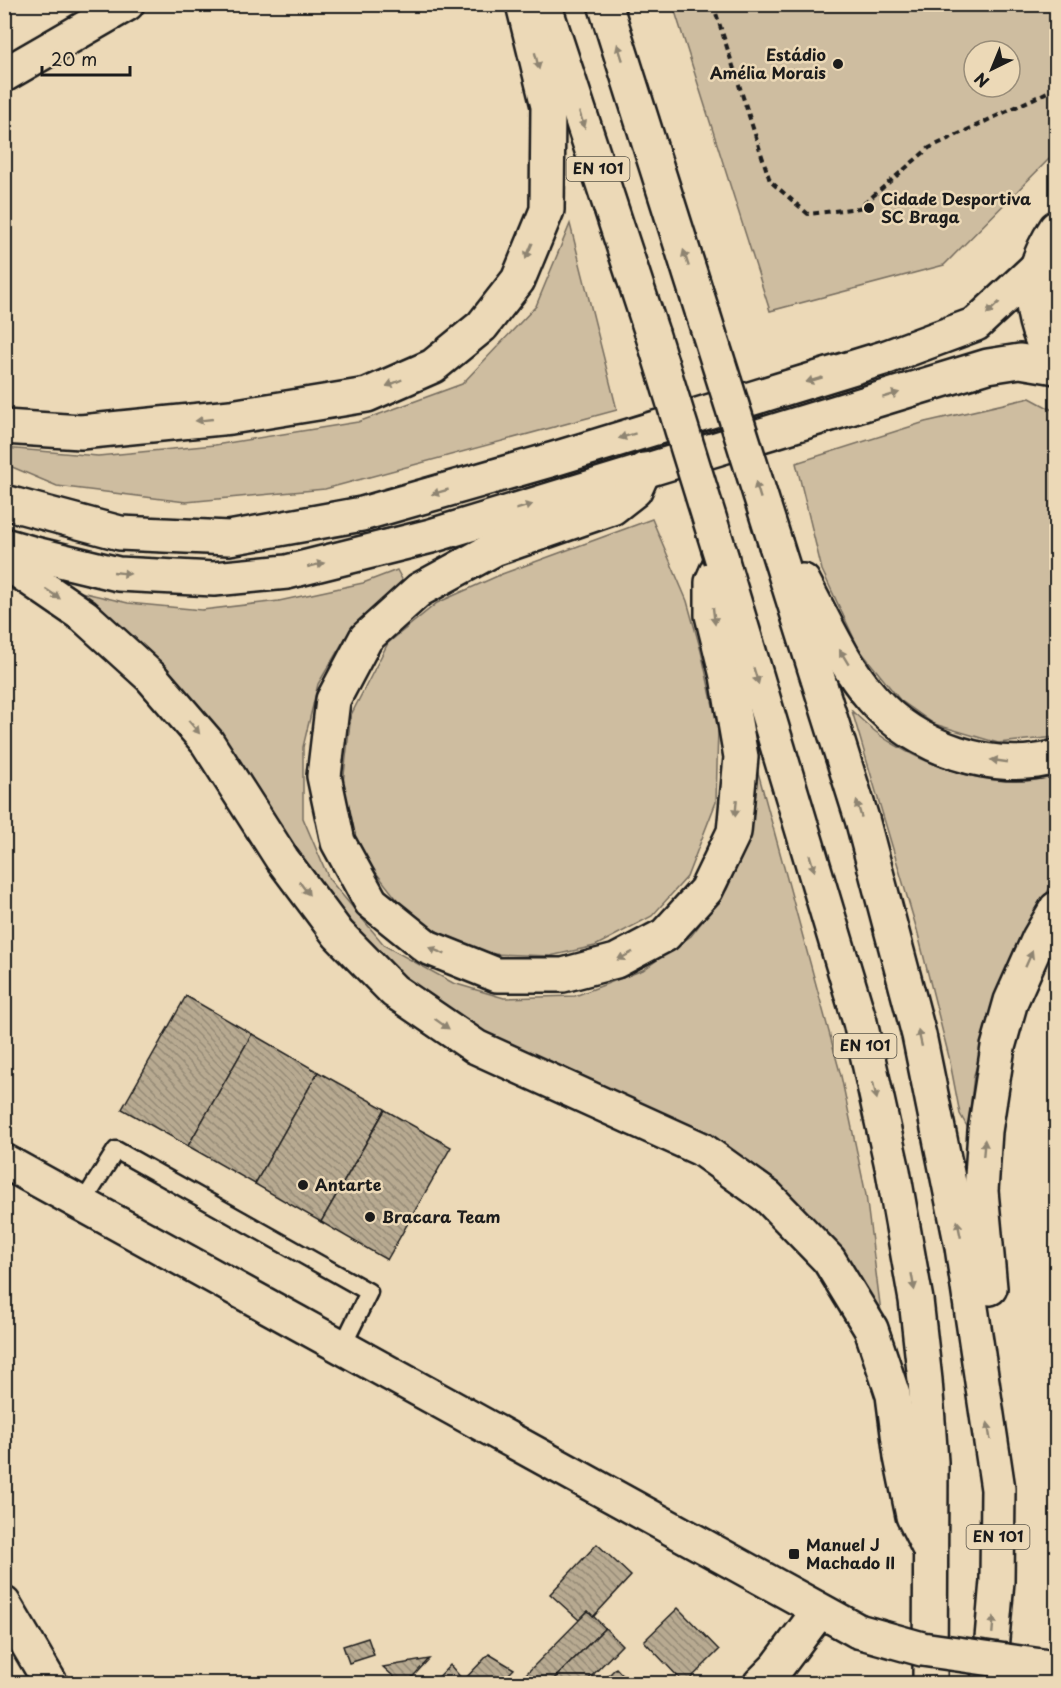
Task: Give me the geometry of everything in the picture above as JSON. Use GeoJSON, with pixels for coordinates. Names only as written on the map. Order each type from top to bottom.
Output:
{"type":"FeatureCollection","features":[{"type":"Feature","properties":{"kind":"main road"},"geometry":{"type":"LineString","coordinates":[[4,75],[127,4]]}},
{"type":"Feature","properties":{"kind":"main road"},"geometry":{"type":"LineString","coordinates":[[4,427],[81,432],[231,417],[367,395],[433,366],[482,326],[518,280],[547,210],[548,106],[523,4]]}},
{"type":"Feature","properties":{"kind":"main road","name":"EN 101"},"geometry":{"type":"LineString","coordinates":[[544,4],[652,333],[860,1022],[893,1171],[916,1300],[925,1380],[931,1462],[930,1683]]}},
{"type":"Feature","properties":{"kind":"main road","name":"EN 101"},"geometry":{"type":"LineString","coordinates":[[605,4],[862,819],[919,1035],[962,1247],[998,1490],[997,1581],[988,1683]]}},
{"type":"Feature","properties":{"kind":"main road"},"geometry":{"type":"LineString","coordinates":[[1056,228],[1046,243],[1036,268],[1032,293],[1035,320],[1043,345],[1056,367]]}},
{"type":"Feature","properties":{"kind":"main road"},"geometry":{"type":"LineString","coordinates":[[4,502],[120,533],[229,538],[362,514],[566,455],[887,357],[976,324],[1036,268]]}},
{"type":"Feature","properties":{"kind":"main road"},"geometry":{"type":"LineString","coordinates":[[4,544],[118,574],[214,579],[287,572],[431,536],[988,366],[1020,361],[1056,367]]}},
{"type":"Feature","properties":{"kind":"main road"},"geometry":{"type":"LineString","coordinates":[[644,470],[635,490],[612,508],[494,549],[419,590],[366,639],[333,700],[324,776],[338,842],[371,902],[427,947],[497,975],[563,975],[616,961],[665,934],[706,890],[734,832],[741,757],[727,676],[712,615],[712,582],[722,559]]}},
{"type":"Feature","properties":{"kind":"main road"},"geometry":{"type":"LineString","coordinates":[[776,545],[799,574],[845,660],[873,700],[910,731],[957,754],[1008,762],[1056,757]]}},
{"type":"Feature","properties":{"kind":"main road"},"geometry":{"type":"LineString","coordinates":[[4,561],[84,616],[151,677],[207,742],[282,859],[338,934],[394,991],[476,1047],[701,1149],[768,1197],[829,1260],[871,1329],[894,1395],[901,1457],[913,1516],[929,1548]]}},
{"type":"Feature","properties":{"kind":"main road"},"geometry":{"type":"LineString","coordinates":[[983,1391],[998,1358],[981,1191],[985,1131],[998,1047],[1011,1001],[1039,938],[1056,909]]}},
{"type":"Feature","properties":{"kind":"main road"},"geometry":{"type":"LineString","coordinates":[[4,1161],[858,1631],[922,1649],[1056,1668]]}},
{"type":"Feature","properties":{"kind":"main road"},"geometry":{"type":"LineString","coordinates":[[4,1604],[51,1683]]}},
{"type":"Feature","properties":{"kind":"main road"},"geometry":{"type":"LineString","coordinates":[[760,1683],[777,1667],[819,1611]]}},
{"type":"Feature","properties":{"kind":"lane"},"geometry":{"type":"LineString","coordinates":[[82,1204],[116,1150],[369,1292],[342,1347]]}},
{"type":"Feature","properties":{"kind":"path"},"geometry":{"type":"LineString","coordinates":[[713,4],[770,181],[808,214],[859,208],[929,148],[1056,88]]}},
{"type":"Feature","properties":{"kind":"shaded area","name":"Cidade Desportiva SC Braga"},"geometry":{"type":"Polygon","coordinates":[[[673,5],[1056,5],[1056,152],[944,265],[770,311],[673,5]]]}},
{"type":"Feature","properties":{"kind":"shaded area"},"geometry":{"type":"Polygon","coordinates":[[[570,224],[617,410],[325,489],[186,502],[57,486],[5,464],[5,448],[98,456],[215,445],[358,422],[462,384],[536,306],[570,224]]]}},
{"type":"Feature","properties":{"kind":"shaded area"},"geometry":{"type":"Polygon","coordinates":[[[1030,398],[1056,412],[1056,737],[998,743],[934,724],[900,700],[859,649],[822,570],[796,463],[925,422],[1030,398]]]}},
{"type":"Feature","properties":{"kind":"shaded area"},"geometry":{"type":"Polygon","coordinates":[[[652,519],[687,601],[718,728],[716,802],[687,877],[652,916],[595,946],[550,956],[491,954],[443,935],[406,911],[356,847],[342,792],[351,715],[388,643],[437,603],[502,574],[652,519]]]}},
{"type":"Feature","properties":{"kind":"shaded area"},"geometry":{"type":"Polygon","coordinates":[[[397,570],[404,583],[346,637],[318,684],[303,747],[303,818],[329,879],[385,946],[453,983],[504,998],[575,996],[643,970],[691,936],[727,889],[748,842],[756,765],[841,1076],[866,1195],[881,1312],[821,1231],[414,990],[346,929],[72,590],[128,603],[202,610],[279,601],[363,583],[397,570]]]}},
{"type":"Feature","properties":{"kind":"shaded area"},"geometry":{"type":"Polygon","coordinates":[[[852,711],[886,740],[950,770],[993,780],[1035,780],[1056,776],[1056,878],[1007,966],[974,1075],[968,1128],[960,1114],[949,1057],[917,930],[852,711]]]}},
{"type":"Feature","properties":{"kind":"building"},"geometry":{"type":"Polygon","coordinates":[[[186,996],[252,1034],[188,1146],[122,1109],[186,996]]]}},
{"type":"Feature","properties":{"kind":"building"},"geometry":{"type":"Polygon","coordinates":[[[252,1034],[318,1072],[255,1184],[188,1146],[252,1034]]]}},
{"type":"Feature","properties":{"kind":"building"},"geometry":{"type":"Polygon","coordinates":[[[318,1072],[385,1109],[321,1222],[255,1184],[318,1072]]]}},
{"type":"Feature","properties":{"kind":"building"},"geometry":{"type":"Polygon","coordinates":[[[385,1110],[451,1147],[387,1260],[321,1222],[385,1110]]]}},
{"type":"Feature","properties":{"kind":"building"},"geometry":{"type":"Polygon","coordinates":[[[597,1544],[631,1576],[593,1617],[588,1611],[579,1620],[550,1594],[597,1544]]]}},
{"type":"Feature","properties":{"kind":"building"},"geometry":{"type":"Polygon","coordinates":[[[678,1608],[719,1650],[685,1684],[644,1641],[678,1608]]]}},
{"type":"Feature","properties":{"kind":"building"},"geometry":{"type":"Polygon","coordinates":[[[588,1611],[605,1628],[549,1684],[539,1684],[525,1675],[588,1611]]]}},
{"type":"Feature","properties":{"kind":"building"},"geometry":{"type":"Polygon","coordinates":[[[605,1628],[622,1645],[584,1684],[549,1684],[605,1628]]]}},
{"type":"Feature","properties":{"kind":"building"},"geometry":{"type":"Polygon","coordinates":[[[368,1638],[374,1655],[349,1663],[343,1646],[368,1638]]]}},
{"type":"Feature","properties":{"kind":"building"},"geometry":{"type":"Polygon","coordinates":[[[489,1654],[514,1669],[499,1684],[460,1684],[489,1654]]]}},
{"type":"Feature","properties":{"kind":"building"},"geometry":{"type":"Polygon","coordinates":[[[429,1659],[406,1684],[402,1684],[383,1667],[429,1659]]]}},
{"type":"Feature","properties":{"kind":"building"},"geometry":{"type":"Polygon","coordinates":[[[450,1665],[463,1680],[460,1684],[432,1684],[450,1665]]]}},
{"type":"Feature","properties":{"kind":"building"},"geometry":{"type":"Polygon","coordinates":[[[616,1668],[631,1684],[600,1684],[616,1668]]]}},
{"type":"Feature","properties":{"kind":"place","name":"Estádio Amélia Morais"},"geometry":{"type":"Point","coordinates":[838,64]}},
{"type":"Feature","properties":{"kind":"place","name":"Cidade Desportiva SC Braga"},"geometry":{"type":"Point","coordinates":[869,208]}},
{"type":"Feature","properties":{"kind":"place","name":"Antarte"},"geometry":{"type":"Point","coordinates":[303,1185]}},
{"type":"Feature","properties":{"kind":"place","name":"Bracara Team"},"geometry":{"type":"Point","coordinates":[370,1217]}},
{"type":"Feature","properties":{"kind":"place","name":"Manuel J Machado II"},"geometry":{"type":"Point","coordinates":[794,1554]}}]}
